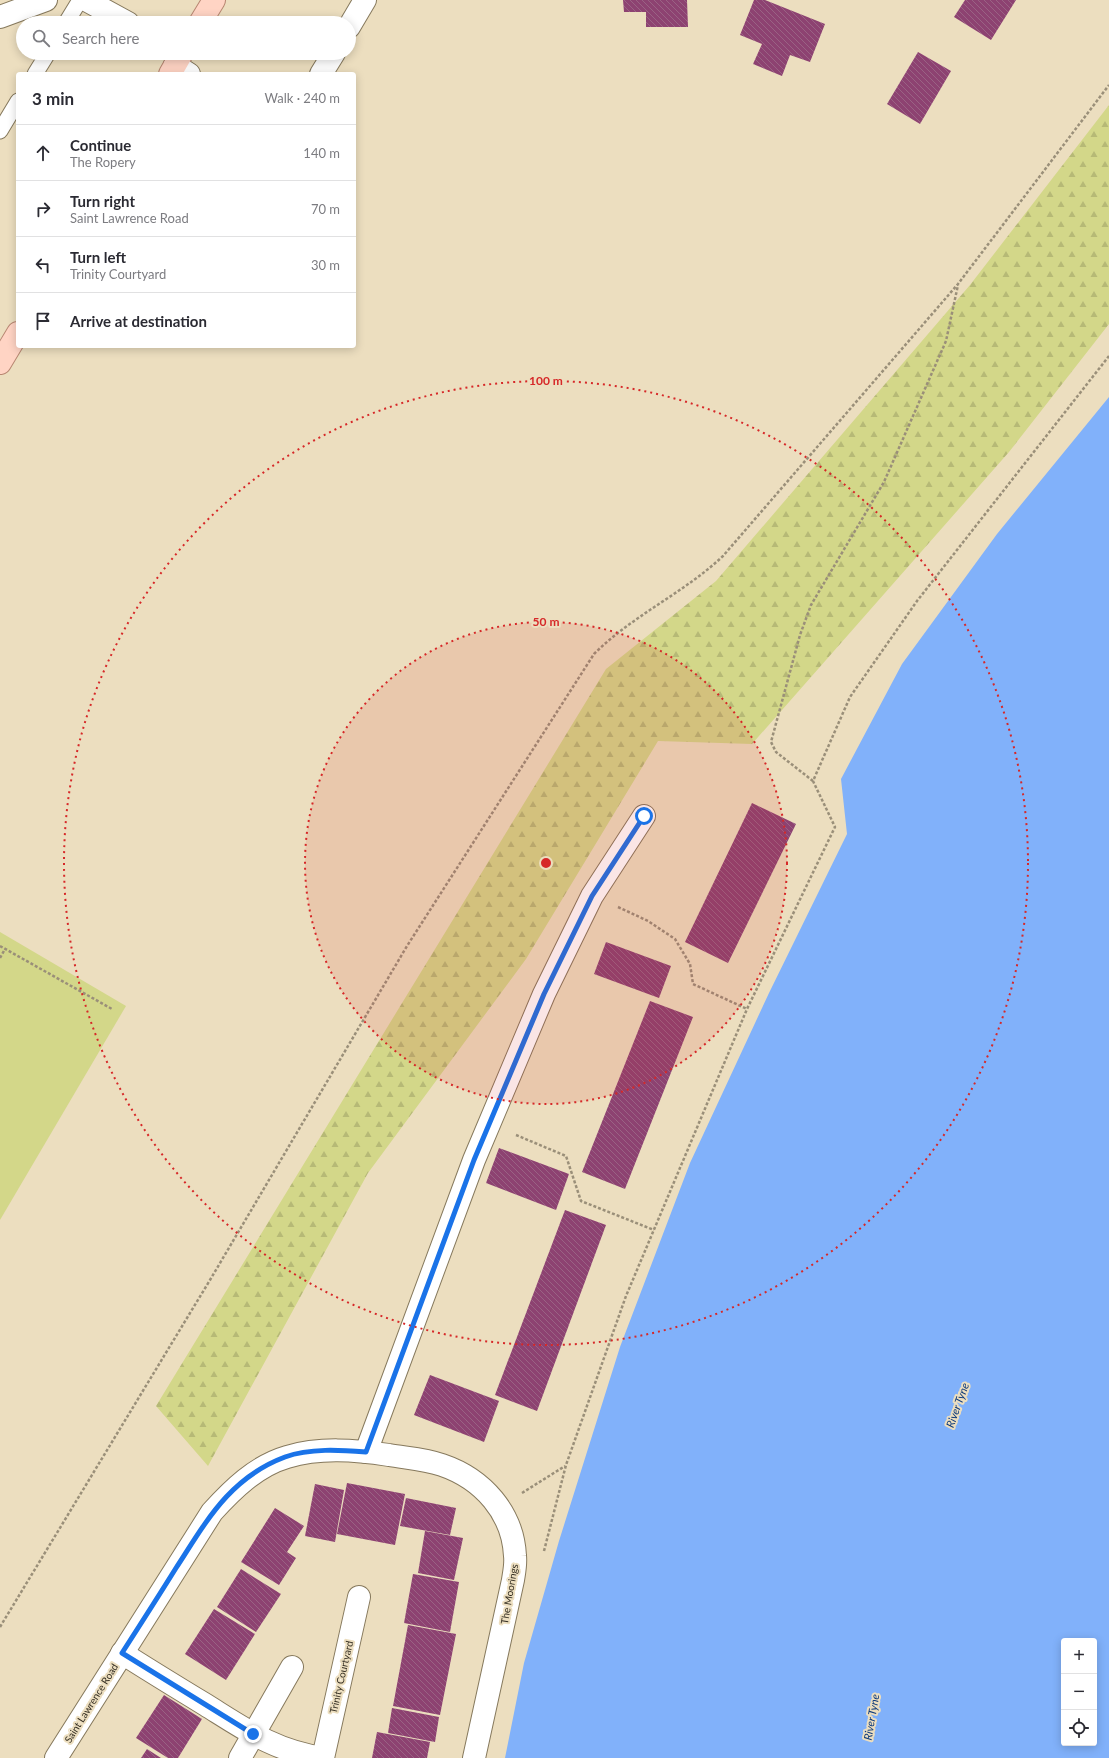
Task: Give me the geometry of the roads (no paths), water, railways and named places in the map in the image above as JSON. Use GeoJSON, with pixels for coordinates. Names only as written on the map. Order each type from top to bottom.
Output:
{"type":"FeatureCollection","features":[{"type":"Feature","properties":{"kind":"main road"},"geometry":{"type":"LineString","coordinates":[[204,16],[214,0]]}},
{"type":"Feature","properties":{"kind":"main road"},"geometry":{"type":"LineString","coordinates":[[0,363],[16,336]]}},
{"type":"Feature","properties":{"kind":"street"},"geometry":{"type":"LineString","coordinates":[[86,0],[115,16]]}},
{"type":"Feature","properties":{"kind":"street"},"geometry":{"type":"LineString","coordinates":[[356,16],[365,0]]}},
{"type":"Feature","properties":{"kind":"street"},"geometry":{"type":"LineString","coordinates":[[0,17],[39,1]]}},
{"type":"Feature","properties":{"kind":"street"},"geometry":{"type":"LineString","coordinates":[[322,72],[330,60]]}},
{"type":"Feature","properties":{"kind":"street"},"geometry":{"type":"LineString","coordinates":[[366,1452],[474,1160],[544,994],[592,896],[644,816]]}},
{"type":"Feature","properties":{"kind":"street","name":"Saint Lawrence Road"},"geometry":{"type":"LineString","coordinates":[[56,1758],[212,1512],[245,1480],[265,1467],[286,1457],[308,1452],[338,1450],[366,1452]]}},
{"type":"Feature","properties":{"kind":"street","name":"The Moorings"},"geometry":{"type":"LineString","coordinates":[[366,1452],[420,1460],[460,1473],[490,1494],[499,1507],[513,1539],[515,1557],[513,1580],[474,1758]]}},
{"type":"Feature","properties":{"kind":"street","name":"Trinity Courtyard"},"geometry":{"type":"LineString","coordinates":[[122,1653],[253,1734],[278,1747],[301,1755],[323,1758],[359,1597]]}},
{"type":"Feature","properties":{"kind":"street"},"geometry":{"type":"LineString","coordinates":[[240,1758],[292,1667]]}},
{"type":"Feature","properties":{"kind":"lane"},"geometry":{"type":"LineString","coordinates":[[70,16],[80,0]]}},
{"type":"Feature","properties":{"kind":"lane"},"geometry":{"type":"LineString","coordinates":[[36,72],[44,60]]}},
{"type":"Feature","properties":{"kind":"lane"},"geometry":{"type":"LineString","coordinates":[[0,130],[16,104]]}},
{"type":"Feature","properties":{"kind":"water","name":"River Tyne"},"geometry":{"type":"Polygon","coordinates":[[[1109,397],[1109,1758],[505,1758],[524,1663],[559,1541],[620,1347],[690,1163],[769,993],[847,834],[841,779],[902,664],[997,534],[1109,397]]]}}]}
